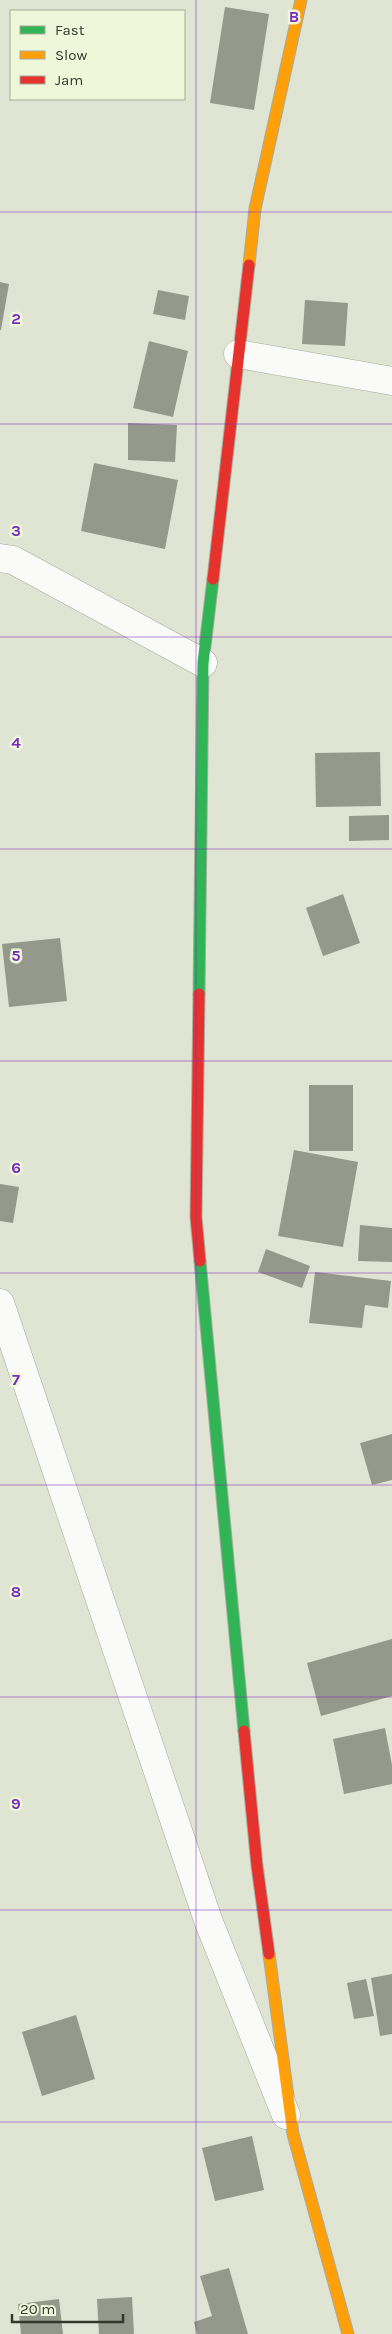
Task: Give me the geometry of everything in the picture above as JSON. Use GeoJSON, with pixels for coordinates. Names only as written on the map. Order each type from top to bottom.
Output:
{"type":"FeatureCollection","features":[{"type":"Feature","properties":{"kind":"street"},"geometry":{"type":"LineString","coordinates":[[293,2134],[257,1866],[196,1217],[203,663],[255,209],[301,0]]}},
{"type":"Feature","properties":{"kind":"street"},"geometry":{"type":"LineString","coordinates":[[238,354],[392,380]]}},
{"type":"Feature","properties":{"kind":"street"},"geometry":{"type":"LineString","coordinates":[[0,558],[12,560],[203,663]]}},
{"type":"Feature","properties":{"kind":"street"},"geometry":{"type":"LineString","coordinates":[[0,1303],[208,1920],[293,2134],[348,2334]]}},
{"type":"Feature","properties":{"kind":"building"},"geometry":{"type":"Polygon","coordinates":[[[225,7],[269,14],[254,110],[210,103],[225,7]]]}},
{"type":"Feature","properties":{"kind":"building"},"geometry":{"type":"Polygon","coordinates":[[[0,282],[9,284],[1,330],[0,330],[0,282]]]}},
{"type":"Feature","properties":{"kind":"building"},"geometry":{"type":"Polygon","coordinates":[[[158,290],[189,296],[185,320],[153,314],[158,290]]]}},
{"type":"Feature","properties":{"kind":"building"},"geometry":{"type":"Polygon","coordinates":[[[305,300],[348,303],[345,346],[302,344],[305,300]]]}},
{"type":"Feature","properties":{"kind":"building"},"geometry":{"type":"Polygon","coordinates":[[[149,341],[188,351],[173,417],[133,408],[149,341]]]}},
{"type":"Feature","properties":{"kind":"building"},"geometry":{"type":"Polygon","coordinates":[[[128,423],[177,425],[175,462],[128,460],[128,423]]]}},
{"type":"Feature","properties":{"kind":"building"},"geometry":{"type":"Polygon","coordinates":[[[94,463],[178,480],[165,549],[81,531],[94,463]]]}},
{"type":"Feature","properties":{"kind":"building"},"geometry":{"type":"Polygon","coordinates":[[[380,752],[381,806],[316,807],[315,753],[380,752]]]}},
{"type":"Feature","properties":{"kind":"building"},"geometry":{"type":"Polygon","coordinates":[[[389,815],[389,840],[349,841],[349,816],[389,815]]]}},
{"type":"Feature","properties":{"kind":"building"},"geometry":{"type":"Polygon","coordinates":[[[343,894],[360,943],[323,956],[306,908],[343,894]]]}},
{"type":"Feature","properties":{"kind":"building"},"geometry":{"type":"Polygon","coordinates":[[[60,938],[67,1001],[9,1007],[2,944],[60,938]]]}},
{"type":"Feature","properties":{"kind":"building"},"geometry":{"type":"Polygon","coordinates":[[[309,1085],[353,1085],[353,1151],[309,1151],[309,1085]]]}},
{"type":"Feature","properties":{"kind":"building"},"geometry":{"type":"Polygon","coordinates":[[[294,1150],[358,1162],[343,1247],[278,1236],[294,1150]]]}},
{"type":"Feature","properties":{"kind":"building"},"geometry":{"type":"Polygon","coordinates":[[[0,1184],[19,1187],[13,1223],[0,1221],[0,1184]]]}},
{"type":"Feature","properties":{"kind":"building"},"geometry":{"type":"Polygon","coordinates":[[[360,1225],[392,1228],[392,1262],[358,1261],[360,1225]]]}},
{"type":"Feature","properties":{"kind":"building"},"geometry":{"type":"Polygon","coordinates":[[[266,1249],[310,1266],[302,1288],[258,1272],[266,1249]]]}},
{"type":"Feature","properties":{"kind":"building"},"geometry":{"type":"Polygon","coordinates":[[[315,1272],[391,1281],[388,1308],[365,1305],[362,1328],[309,1323],[315,1272]]]}},
{"type":"Feature","properties":{"kind":"building"},"geometry":{"type":"Polygon","coordinates":[[[392,1434],[392,1480],[372,1485],[360,1443],[392,1434]]]}},
{"type":"Feature","properties":{"kind":"building"},"geometry":{"type":"Polygon","coordinates":[[[392,1639],[392,1696],[321,1716],[307,1663],[392,1639]]]}},
{"type":"Feature","properties":{"kind":"building"},"geometry":{"type":"Polygon","coordinates":[[[385,1728],[392,1765],[392,1784],[344,1794],[333,1739],[385,1728]]]}},
{"type":"Feature","properties":{"kind":"building"},"geometry":{"type":"Polygon","coordinates":[[[392,1974],[392,2034],[380,2036],[371,1978],[392,1974]]]}},
{"type":"Feature","properties":{"kind":"building"},"geometry":{"type":"Polygon","coordinates":[[[366,1979],[374,2016],[354,2019],[347,1983],[366,1979]]]}},
{"type":"Feature","properties":{"kind":"building"},"geometry":{"type":"Polygon","coordinates":[[[76,2015],[95,2079],[42,2096],[22,2032],[76,2015]]]}},
{"type":"Feature","properties":{"kind":"building"},"geometry":{"type":"Polygon","coordinates":[[[252,2136],[264,2190],[215,2201],[202,2148],[252,2136]]]}},
{"type":"Feature","properties":{"kind":"building"},"geometry":{"type":"Polygon","coordinates":[[[229,2268],[248,2334],[197,2334],[194,2322],[212,2316],[200,2276],[229,2268]]]}},
{"type":"Feature","properties":{"kind":"building"},"geometry":{"type":"Polygon","coordinates":[[[132,2297],[134,2334],[99,2334],[97,2299],[132,2297]]]}},
{"type":"Feature","properties":{"kind":"building"},"geometry":{"type":"Polygon","coordinates":[[[59,2299],[63,2334],[21,2334],[18,2304],[59,2299]]]}},
{"type":"Feature","properties":{"kind":"traffic: fast"},"geometry":{"type":"LineString","coordinates":[[199,994],[203,663],[213,579]]}},
{"type":"Feature","properties":{"kind":"traffic: fast"},"geometry":{"type":"LineString","coordinates":[[200,1261],[244,1731]]}},
{"type":"Feature","properties":{"kind":"traffic: slow"},"geometry":{"type":"LineString","coordinates":[[249,265],[255,209],[301,0]]}},
{"type":"Feature","properties":{"kind":"traffic: slow"},"geometry":{"type":"LineString","coordinates":[[269,1954],[293,2134],[348,2334]]}},
{"type":"Feature","properties":{"kind":"traffic: jam"},"geometry":{"type":"LineString","coordinates":[[213,579],[249,265]]}},
{"type":"Feature","properties":{"kind":"traffic: jam"},"geometry":{"type":"LineString","coordinates":[[199,994],[196,1217],[200,1261]]}},
{"type":"Feature","properties":{"kind":"traffic: jam"},"geometry":{"type":"LineString","coordinates":[[244,1731],[257,1866],[269,1954]]}}]}
